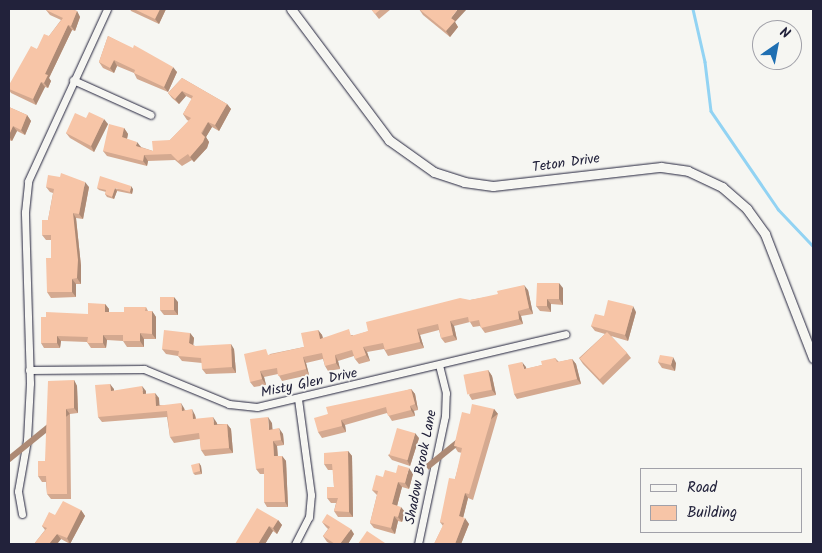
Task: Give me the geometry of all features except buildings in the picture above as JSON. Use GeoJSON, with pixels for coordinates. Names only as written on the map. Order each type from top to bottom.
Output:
{"type":"FeatureCollection","features":[{"type":"Feature","properties":{"kind":"street"},"geometry":{"type":"LineString","coordinates":[[22,514],[18,491],[26,440],[30,370],[25,212],[28,181],[107,9]]}},
{"type":"Feature","properties":{"kind":"street","name":"Teton Drive"},"geometry":{"type":"LineString","coordinates":[[291,9],[389,140],[422,166],[443,176],[493,186],[661,167],[688,171],[722,186],[747,209],[765,234],[813,358]]}},
{"type":"Feature","properties":{"kind":"street"},"geometry":{"type":"LineString","coordinates":[[73,80],[151,115]]}},
{"type":"Feature","properties":{"kind":"street","name":"Misty Glen Drive"},"geometry":{"type":"LineString","coordinates":[[30,370],[144,369],[216,400],[244,407],[298,399],[565,334]]}},
{"type":"Feature","properties":{"kind":"street","name":"Shadow Brook Lane"},"geometry":{"type":"LineString","coordinates":[[418,544],[445,416],[446,393],[439,366]]}},
{"type":"Feature","properties":{"kind":"street"},"geometry":{"type":"LineString","coordinates":[[295,544],[309,517],[311,495],[298,399]]}},
{"type":"Feature","properties":{"kind":"waterway"},"geometry":{"type":"LineString","coordinates":[[693,9],[705,62],[711,111],[778,209],[813,246]]}}]}
